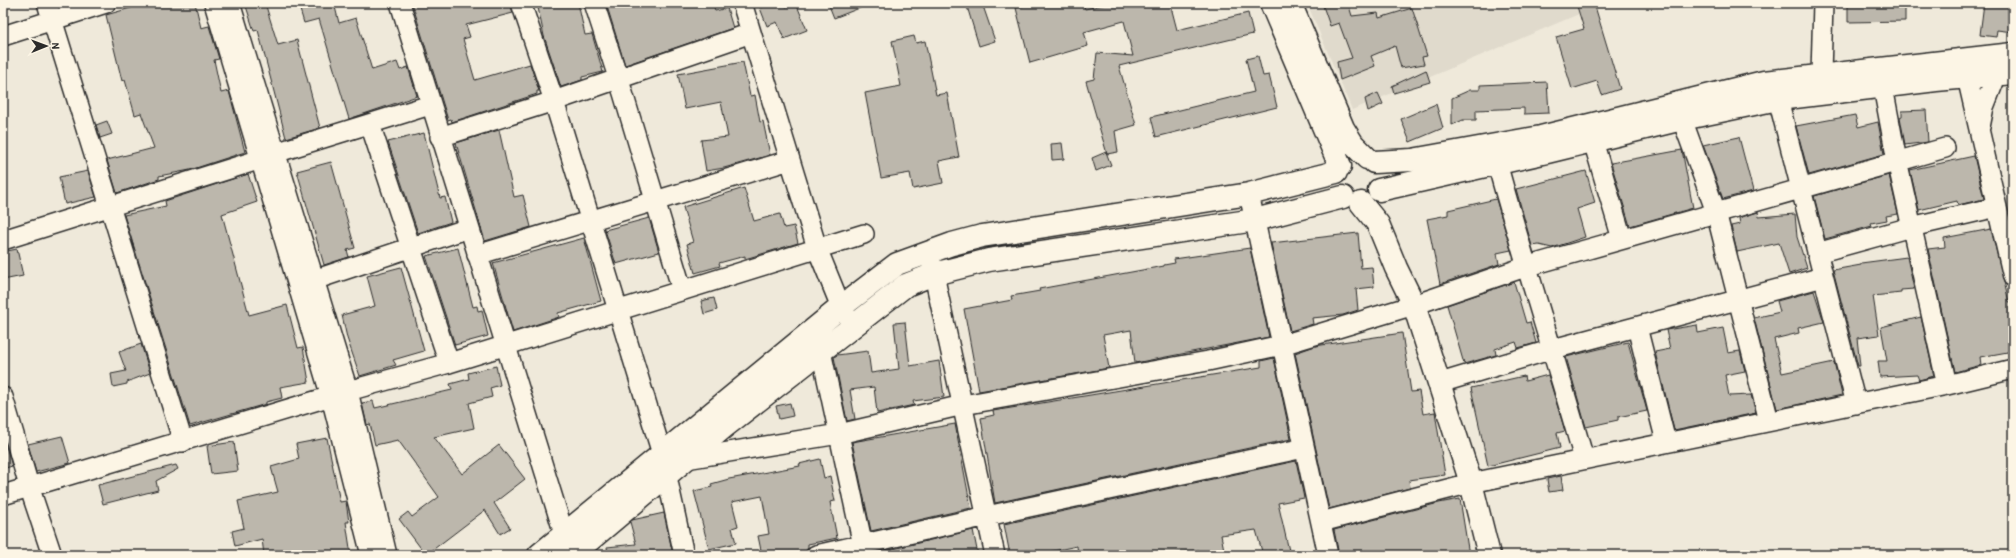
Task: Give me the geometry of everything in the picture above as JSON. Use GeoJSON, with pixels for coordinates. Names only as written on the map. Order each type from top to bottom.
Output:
{"type":"FeatureCollection","features":[{"type":"Feature","properties":{"kind":"main road"},"geometry":{"type":"LineString","coordinates":[[1271,3],[1338,169],[1335,181],[1338,190],[1365,197],[1392,224],[1405,261],[1412,299],[1470,483],[1489,555]]}},
{"type":"Feature","properties":{"kind":"main road"},"geometry":{"type":"LineString","coordinates":[[1290,3],[1343,128],[1353,144],[1371,160],[1381,172],[1382,184],[1365,197]]}},
{"type":"Feature","properties":{"kind":"main road"},"geometry":{"type":"LineString","coordinates":[[572,555],[724,427],[853,326],[906,285],[934,274],[989,260],[1255,220],[1365,197],[1497,163],[1682,120],[1778,99],[1883,87],[1966,68],[2013,54]]}},
{"type":"Feature","properties":{"kind":"main road"},"geometry":{"type":"LineString","coordinates":[[539,555],[841,307],[897,264],[928,252],[982,236],[1249,194],[1338,169],[1352,157],[1371,160],[1412,160],[1534,138],[1764,82],[1821,74],[1966,68],[2005,74]]}},
{"type":"Feature","properties":{"kind":"main road"},"geometry":{"type":"LineString","coordinates":[[982,236],[989,260]]}},
{"type":"Feature","properties":{"kind":"street"},"geometry":{"type":"LineString","coordinates":[[3,36],[49,12],[106,3]]}},
{"type":"Feature","properties":{"kind":"street"},"geometry":{"type":"LineString","coordinates":[[214,3],[268,156]]}},
{"type":"Feature","properties":{"kind":"street"},"geometry":{"type":"LineString","coordinates":[[230,3],[268,156],[387,555]]}},
{"type":"Feature","properties":{"kind":"street"},"geometry":{"type":"LineString","coordinates":[[400,3],[430,105],[564,534]]}},
{"type":"Feature","properties":{"kind":"street"},"geometry":{"type":"LineString","coordinates":[[521,3],[554,101],[662,454],[684,555]]}},
{"type":"Feature","properties":{"kind":"street"},"geometry":{"type":"LineString","coordinates":[[594,3],[619,79],[682,290]]}},
{"type":"Feature","properties":{"kind":"street"},"geometry":{"type":"LineString","coordinates":[[742,3],[817,248],[841,307],[853,326]]}},
{"type":"Feature","properties":{"kind":"street"},"geometry":{"type":"LineString","coordinates":[[1821,74],[1823,3]]}},
{"type":"Feature","properties":{"kind":"street"},"geometry":{"type":"LineString","coordinates":[[49,12],[183,442]]}},
{"type":"Feature","properties":{"kind":"street"},"geometry":{"type":"LineString","coordinates":[[440,137],[554,101],[751,33]]}},
{"type":"Feature","properties":{"kind":"street"},"geometry":{"type":"LineString","coordinates":[[1966,68],[1973,106],[1980,129],[2013,277]]}},
{"type":"Feature","properties":{"kind":"street"},"geometry":{"type":"LineString","coordinates":[[1980,129],[1984,107],[2005,74]]}},
{"type":"Feature","properties":{"kind":"street"},"geometry":{"type":"LineString","coordinates":[[1883,87],[1897,161],[1946,385]]}},
{"type":"Feature","properties":{"kind":"street"},"geometry":{"type":"LineString","coordinates":[[1778,99],[1802,188],[1817,253],[1856,404]]}},
{"type":"Feature","properties":{"kind":"street"},"geometry":{"type":"LineString","coordinates":[[3,240],[430,105]]}},
{"type":"Feature","properties":{"kind":"street"},"geometry":{"type":"LineString","coordinates":[[1682,120],[1716,212],[1768,421]]}},
{"type":"Feature","properties":{"kind":"street"},"geometry":{"type":"LineString","coordinates":[[370,124],[412,247],[449,363]]}},
{"type":"Feature","properties":{"kind":"street"},"geometry":{"type":"LineString","coordinates":[[1593,141],[1622,239]]}},
{"type":"Feature","properties":{"kind":"street"},"geometry":{"type":"LineString","coordinates":[[686,459],[839,434],[963,405],[1208,361],[1282,345],[1412,299],[1945,148]]}},
{"type":"Feature","properties":{"kind":"street"},"geometry":{"type":"LineString","coordinates":[[477,255],[790,160]]}},
{"type":"Feature","properties":{"kind":"street"},"geometry":{"type":"LineString","coordinates":[[1497,163],[1525,267],[1553,349],[1584,459]]}},
{"type":"Feature","properties":{"kind":"street"},"geometry":{"type":"LineString","coordinates":[[1249,194],[1328,555]]}},
{"type":"Feature","properties":{"kind":"street"},"geometry":{"type":"LineString","coordinates":[[1817,253],[1911,227],[1997,207]]}},
{"type":"Feature","properties":{"kind":"street"},"geometry":{"type":"LineString","coordinates":[[306,283],[469,228]]}},
{"type":"Feature","properties":{"kind":"street"},"geometry":{"type":"LineString","coordinates":[[3,495],[29,486],[506,346],[864,234]]}},
{"type":"Feature","properties":{"kind":"street"},"geometry":{"type":"LineString","coordinates":[[928,252],[995,555]]}},
{"type":"Feature","properties":{"kind":"street"},"geometry":{"type":"LineString","coordinates":[[1440,384],[1553,349],[1823,277]]}},
{"type":"Feature","properties":{"kind":"street"},"geometry":{"type":"LineString","coordinates":[[1637,327],[1666,442]]}},
{"type":"Feature","properties":{"kind":"street"},"geometry":{"type":"LineString","coordinates":[[821,351],[864,550]]}},
{"type":"Feature","properties":{"kind":"street"},"geometry":{"type":"LineString","coordinates":[[1321,522],[1470,483],[1856,404],[2013,369]]}},
{"type":"Feature","properties":{"kind":"street"},"geometry":{"type":"LineString","coordinates":[[340,394],[371,555]]}},
{"type":"Feature","properties":{"kind":"street"},"geometry":{"type":"LineString","coordinates":[[3,397],[29,486],[52,555]]}},
{"type":"Feature","properties":{"kind":"street"},"geometry":{"type":"LineString","coordinates":[[816,555],[864,550],[987,516],[1304,448]]}},
{"type":"Feature","properties":{"kind":"shaded area"},"geometry":{"type":"Polygon","coordinates":[[[1307,3],[1605,3],[1352,110],[1307,3]]]}},
{"type":"Feature","properties":{"kind":"building"},"geometry":{"type":"Polygon","coordinates":[[[148,3],[195,3],[201,28],[209,26],[219,59],[214,60],[221,93],[229,91],[245,152],[190,170],[159,176],[159,179],[117,193],[107,160],[154,148],[141,113],[135,115],[125,80],[122,81],[106,15],[148,3]]]}},
{"type":"Feature","properties":{"kind":"building"},"geometry":{"type":"Polygon","coordinates":[[[245,3],[265,3],[278,45],[297,40],[320,128],[286,138],[258,30],[254,31],[245,3]]]}},
{"type":"Feature","properties":{"kind":"building"},"geometry":{"type":"Polygon","coordinates":[[[298,3],[334,3],[339,23],[356,18],[372,70],[397,62],[400,70],[408,67],[417,96],[349,119],[319,19],[304,23],[298,3]]]}},
{"type":"Feature","properties":{"kind":"building"},"geometry":{"type":"Polygon","coordinates":[[[412,3],[510,3],[513,13],[466,25],[470,37],[463,39],[475,80],[530,64],[539,91],[537,91],[537,94],[452,122],[451,119],[448,120],[412,3]]]}},
{"type":"Feature","properties":{"kind":"building"},"geometry":{"type":"Polygon","coordinates":[[[537,3],[578,3],[585,35],[592,34],[603,72],[582,77],[582,80],[561,87],[544,36],[537,3]]]}},
{"type":"Feature","properties":{"kind":"building"},"geometry":{"type":"Polygon","coordinates":[[[606,3],[713,3],[715,11],[727,8],[733,28],[625,65],[606,3]]]}},
{"type":"Feature","properties":{"kind":"building"},"geometry":{"type":"Polygon","coordinates":[[[773,3],[784,3],[786,7],[796,3],[807,30],[784,39],[777,22],[767,26],[760,8],[773,3]]]}},
{"type":"Feature","properties":{"kind":"building"},"geometry":{"type":"Polygon","coordinates":[[[828,3],[870,3],[870,4],[834,18],[828,3]]]}},
{"type":"Feature","properties":{"kind":"building"},"geometry":{"type":"Polygon","coordinates":[[[966,3],[982,3],[995,41],[979,46],[966,3]]]}},
{"type":"Feature","properties":{"kind":"building"},"geometry":{"type":"Polygon","coordinates":[[[1033,3],[1083,3],[1085,9],[1111,3],[1170,3],[1177,30],[1248,13],[1253,34],[1119,66],[1136,125],[1115,131],[1118,152],[1107,154],[1086,81],[1094,79],[1097,53],[1133,56],[1124,21],[1084,32],[1088,46],[1030,63],[1016,8],[1033,3]]]}},
{"type":"Feature","properties":{"kind":"building"},"geometry":{"type":"Polygon","coordinates":[[[1322,3],[1348,3],[1352,16],[1378,13],[1379,18],[1412,8],[1427,56],[1422,57],[1424,64],[1401,68],[1395,46],[1371,56],[1375,66],[1340,80],[1337,62],[1352,58],[1339,23],[1330,26],[1322,3]]]}},
{"type":"Feature","properties":{"kind":"building"},"geometry":{"type":"Polygon","coordinates":[[[1576,3],[1594,3],[1620,89],[1602,95],[1597,81],[1572,89],[1556,37],[1584,29],[1576,3]]]}},
{"type":"Feature","properties":{"kind":"building"},"geometry":{"type":"Polygon","coordinates":[[[1848,3],[1905,3],[1905,21],[1848,22],[1848,3]]]}},
{"type":"Feature","properties":{"kind":"building"},"geometry":{"type":"Polygon","coordinates":[[[1984,3],[2013,3],[2013,32],[1997,30],[1996,37],[1980,35],[1984,3]]]}},
{"type":"Feature","properties":{"kind":"building"},"geometry":{"type":"Polygon","coordinates":[[[914,36],[916,43],[925,41],[936,95],[947,93],[959,157],[939,161],[943,183],[913,189],[910,173],[881,178],[865,93],[901,86],[892,41],[914,36]]]}},
{"type":"Feature","properties":{"kind":"building"},"geometry":{"type":"Polygon","coordinates":[[[1258,56],[1263,76],[1269,75],[1277,107],[1156,137],[1151,117],[1254,92],[1246,59],[1258,56]]]}},
{"type":"Feature","properties":{"kind":"building"},"geometry":{"type":"Polygon","coordinates":[[[743,62],[750,96],[755,95],[760,122],[763,121],[770,155],[724,168],[706,171],[701,140],[728,137],[721,102],[685,109],[678,74],[743,62]]]}},
{"type":"Feature","properties":{"kind":"building"},"geometry":{"type":"Polygon","coordinates":[[[1426,70],[1430,82],[1394,93],[1392,86],[1426,70]]]}},
{"type":"Feature","properties":{"kind":"building"},"geometry":{"type":"Polygon","coordinates":[[[1547,82],[1549,113],[1524,114],[1524,108],[1476,110],[1476,120],[1463,120],[1452,125],[1452,98],[1470,90],[1480,90],[1480,85],[1547,82]]]}},
{"type":"Feature","properties":{"kind":"building"},"geometry":{"type":"Polygon","coordinates":[[[1378,93],[1383,104],[1368,111],[1365,99],[1378,93]]]}},
{"type":"Feature","properties":{"kind":"building"},"geometry":{"type":"Polygon","coordinates":[[[1436,104],[1443,128],[1410,142],[1401,119],[1436,104]]]}},
{"type":"Feature","properties":{"kind":"building"},"geometry":{"type":"Polygon","coordinates":[[[1926,110],[1928,142],[1905,145],[1900,117],[1902,116],[1902,111],[1926,110]]]}},
{"type":"Feature","properties":{"kind":"building"},"geometry":{"type":"Polygon","coordinates":[[[1855,115],[1858,127],[1878,122],[1884,154],[1809,175],[1796,126],[1855,115]]]}},
{"type":"Feature","properties":{"kind":"building"},"geometry":{"type":"Polygon","coordinates":[[[107,121],[112,134],[100,138],[96,125],[107,121]]]}},
{"type":"Feature","properties":{"kind":"building"},"geometry":{"type":"Polygon","coordinates":[[[499,130],[514,197],[523,195],[531,227],[485,241],[456,143],[499,130]]]}},
{"type":"Feature","properties":{"kind":"building"},"geometry":{"type":"Polygon","coordinates":[[[424,133],[440,198],[445,197],[451,222],[418,233],[388,142],[424,133]]]}},
{"type":"Feature","properties":{"kind":"building"},"geometry":{"type":"Polygon","coordinates":[[[1739,137],[1753,191],[1723,199],[1703,145],[1739,137]]]}},
{"type":"Feature","properties":{"kind":"building"},"geometry":{"type":"Polygon","coordinates":[[[1062,143],[1064,159],[1052,160],[1051,144],[1062,143]]]}},
{"type":"Feature","properties":{"kind":"building"},"geometry":{"type":"Polygon","coordinates":[[[1682,150],[1693,208],[1630,226],[1611,163],[1682,150]]]}},
{"type":"Feature","properties":{"kind":"building"},"geometry":{"type":"Polygon","coordinates":[[[1106,152],[1111,165],[1096,171],[1092,158],[1106,152]]]}},
{"type":"Feature","properties":{"kind":"building"},"geometry":{"type":"Polygon","coordinates":[[[1974,156],[1984,199],[1958,205],[1957,201],[1919,210],[1910,170],[1974,156]]]}},
{"type":"Feature","properties":{"kind":"building"},"geometry":{"type":"Polygon","coordinates":[[[331,162],[355,248],[347,250],[349,257],[324,265],[297,171],[331,162]]]}},
{"type":"Feature","properties":{"kind":"building"},"geometry":{"type":"Polygon","coordinates":[[[88,171],[96,197],[65,204],[59,177],[88,171]]]}},
{"type":"Feature","properties":{"kind":"building"},"geometry":{"type":"Polygon","coordinates":[[[1586,171],[1595,203],[1577,209],[1585,237],[1552,248],[1539,245],[1532,246],[1516,189],[1586,171]]]}},
{"type":"Feature","properties":{"kind":"building"},"geometry":{"type":"Polygon","coordinates":[[[248,174],[257,202],[222,214],[249,315],[287,305],[298,348],[303,347],[309,382],[280,387],[282,398],[266,402],[266,404],[190,426],[124,215],[166,206],[165,201],[248,174]]]}},
{"type":"Feature","properties":{"kind":"building"},"geometry":{"type":"Polygon","coordinates":[[[1889,175],[1898,214],[1886,216],[1887,220],[1871,223],[1872,226],[1825,239],[1814,196],[1889,175]]]}},
{"type":"Feature","properties":{"kind":"building"},"geometry":{"type":"Polygon","coordinates":[[[744,188],[754,221],[780,214],[784,228],[794,226],[798,243],[745,259],[745,256],[719,263],[720,266],[695,273],[687,244],[693,242],[683,207],[744,188]]]}},
{"type":"Feature","properties":{"kind":"building"},"geometry":{"type":"Polygon","coordinates":[[[1496,199],[1511,250],[1497,253],[1499,264],[1440,284],[1427,219],[1448,215],[1448,210],[1496,199]]]}},
{"type":"Feature","properties":{"kind":"building"},"geometry":{"type":"Polygon","coordinates":[[[1758,212],[1759,217],[1795,214],[1797,237],[1807,268],[1789,274],[1779,243],[1737,252],[1731,226],[1740,224],[1739,218],[1758,212]]]}},
{"type":"Feature","properties":{"kind":"building"},"geometry":{"type":"Polygon","coordinates":[[[649,218],[659,252],[616,264],[605,230],[649,218]]]}},
{"type":"Feature","properties":{"kind":"building"},"geometry":{"type":"Polygon","coordinates":[[[1991,229],[2009,302],[2013,301],[2013,351],[1980,357],[1981,365],[1955,372],[1928,249],[1945,247],[1944,238],[1991,229]]]}},
{"type":"Feature","properties":{"kind":"building"},"geometry":{"type":"Polygon","coordinates":[[[1358,233],[1361,268],[1372,267],[1374,287],[1356,289],[1358,310],[1343,315],[1312,318],[1313,324],[1290,331],[1271,243],[1358,233]]]}},
{"type":"Feature","properties":{"kind":"building"},"geometry":{"type":"Polygon","coordinates":[[[584,238],[601,301],[558,313],[559,317],[513,332],[493,263],[584,238]]]}},
{"type":"Feature","properties":{"kind":"building"},"geometry":{"type":"Polygon","coordinates":[[[458,248],[473,307],[477,306],[478,311],[482,310],[488,336],[455,345],[426,256],[458,248]]]}},
{"type":"Feature","properties":{"kind":"building"},"geometry":{"type":"Polygon","coordinates":[[[1250,248],[1269,337],[1135,363],[1131,330],[1103,335],[1109,368],[979,391],[964,309],[1012,300],[1011,296],[1040,291],[1039,289],[1164,266],[1175,263],[1174,259],[1250,248]]]}},
{"type":"Feature","properties":{"kind":"building"},"geometry":{"type":"Polygon","coordinates":[[[17,249],[23,276],[3,280],[3,252],[17,249]]]}},
{"type":"Feature","properties":{"kind":"building"},"geometry":{"type":"Polygon","coordinates":[[[1907,257],[1914,289],[1901,290],[1901,293],[1873,296],[1879,335],[1857,338],[1860,366],[1858,366],[1833,270],[1861,265],[1861,263],[1907,257]]]}},
{"type":"Feature","properties":{"kind":"building"},"geometry":{"type":"Polygon","coordinates":[[[401,267],[424,351],[393,360],[396,365],[360,376],[347,338],[342,315],[375,306],[367,276],[401,267]]]}},
{"type":"Feature","properties":{"kind":"building"},"geometry":{"type":"Polygon","coordinates":[[[1514,282],[1526,323],[1530,322],[1536,343],[1518,348],[1516,342],[1495,349],[1496,355],[1464,364],[1447,305],[1514,282]]]}},
{"type":"Feature","properties":{"kind":"building"},"geometry":{"type":"Polygon","coordinates":[[[1814,291],[1824,322],[1798,328],[1799,333],[1774,339],[1782,373],[1834,362],[1842,395],[1777,409],[1754,318],[1780,312],[1777,301],[1814,291]]]}},
{"type":"Feature","properties":{"kind":"building"},"geometry":{"type":"Polygon","coordinates":[[[714,298],[717,310],[704,314],[701,301],[714,298]]]}},
{"type":"Feature","properties":{"kind":"building"},"geometry":{"type":"Polygon","coordinates":[[[1921,317],[1934,376],[1919,380],[1917,375],[1880,377],[1878,361],[1887,361],[1881,327],[1921,317]]]}},
{"type":"Feature","properties":{"kind":"building"},"geometry":{"type":"Polygon","coordinates":[[[905,322],[910,366],[939,361],[944,397],[913,401],[914,405],[877,413],[874,387],[850,390],[855,419],[847,421],[834,357],[837,355],[868,351],[871,373],[899,369],[894,323],[905,322]]]}},
{"type":"Feature","properties":{"kind":"building"},"geometry":{"type":"Polygon","coordinates":[[[1697,325],[1698,333],[1723,328],[1728,353],[1740,351],[1745,371],[1725,375],[1729,396],[1751,395],[1756,413],[1674,430],[1655,352],[1670,349],[1666,330],[1697,325]]]}},
{"type":"Feature","properties":{"kind":"building"},"geometry":{"type":"Polygon","coordinates":[[[1402,333],[1411,392],[1419,391],[1423,414],[1435,412],[1445,475],[1409,480],[1410,488],[1329,509],[1295,353],[1315,346],[1402,333]]]}},
{"type":"Feature","properties":{"kind":"building"},"geometry":{"type":"Polygon","coordinates":[[[1628,342],[1647,411],[1618,417],[1618,420],[1586,427],[1566,357],[1628,342]]]}},
{"type":"Feature","properties":{"kind":"building"},"geometry":{"type":"Polygon","coordinates":[[[141,344],[150,373],[127,382],[127,384],[113,387],[111,374],[126,371],[119,352],[141,344]]]}},
{"type":"Feature","properties":{"kind":"building"},"geometry":{"type":"Polygon","coordinates":[[[1274,358],[1291,439],[995,503],[981,418],[994,415],[993,411],[1261,367],[1261,361],[1274,358]]]}},
{"type":"Feature","properties":{"kind":"building"},"geometry":{"type":"Polygon","coordinates":[[[496,366],[500,385],[490,388],[492,397],[469,403],[474,428],[434,437],[462,474],[499,445],[525,479],[494,503],[510,528],[500,534],[485,510],[426,555],[399,519],[408,512],[412,517],[439,497],[398,440],[375,445],[370,424],[367,425],[362,403],[373,401],[375,408],[452,390],[450,384],[469,379],[468,373],[496,366]]]}},
{"type":"Feature","properties":{"kind":"building"},"geometry":{"type":"Polygon","coordinates":[[[1548,375],[1565,431],[1557,433],[1560,448],[1488,466],[1471,388],[1524,376],[1525,381],[1548,375]]]}},
{"type":"Feature","properties":{"kind":"building"},"geometry":{"type":"Polygon","coordinates":[[[790,403],[793,416],[779,419],[776,406],[790,403]]]}},
{"type":"Feature","properties":{"kind":"building"},"geometry":{"type":"Polygon","coordinates":[[[955,424],[971,508],[871,531],[852,442],[955,424]]]}},
{"type":"Feature","properties":{"kind":"building"},"geometry":{"type":"Polygon","coordinates":[[[3,436],[12,466],[3,469],[3,436]]]}},
{"type":"Feature","properties":{"kind":"building"},"geometry":{"type":"Polygon","coordinates":[[[62,436],[70,463],[36,472],[28,444],[62,436]]]}},
{"type":"Feature","properties":{"kind":"building"},"geometry":{"type":"Polygon","coordinates":[[[327,438],[340,502],[346,501],[349,522],[346,522],[351,555],[264,555],[262,539],[235,546],[232,531],[244,528],[238,501],[278,492],[271,467],[299,459],[296,444],[327,438]]]}},
{"type":"Feature","properties":{"kind":"building"},"geometry":{"type":"Polygon","coordinates":[[[234,442],[238,471],[211,474],[207,446],[234,442]]]}},
{"type":"Feature","properties":{"kind":"building"},"geometry":{"type":"Polygon","coordinates":[[[820,459],[824,478],[830,476],[835,501],[830,502],[837,538],[808,544],[805,554],[762,555],[758,536],[769,534],[762,496],[732,502],[738,526],[732,528],[736,543],[709,549],[694,491],[712,487],[711,484],[729,479],[800,466],[799,464],[820,459]]]}},
{"type":"Feature","properties":{"kind":"building"},"geometry":{"type":"Polygon","coordinates":[[[1296,461],[1304,498],[1278,503],[1290,555],[1263,555],[1256,530],[1221,535],[1225,555],[1200,555],[1199,550],[1165,555],[1116,555],[1115,552],[1098,555],[1078,555],[1077,546],[1034,555],[1010,555],[1004,524],[1296,461]]]}},
{"type":"Feature","properties":{"kind":"building"},"geometry":{"type":"Polygon","coordinates":[[[176,465],[178,469],[156,481],[158,490],[103,504],[98,485],[176,465]]]}},
{"type":"Feature","properties":{"kind":"building"},"geometry":{"type":"Polygon","coordinates":[[[1561,476],[1563,490],[1549,492],[1547,479],[1561,476]]]}},
{"type":"Feature","properties":{"kind":"building"},"geometry":{"type":"Polygon","coordinates":[[[1460,499],[1469,555],[1339,555],[1334,530],[1460,499]]]}},
{"type":"Feature","properties":{"kind":"building"},"geometry":{"type":"Polygon","coordinates":[[[664,513],[673,555],[608,555],[607,547],[636,544],[630,522],[632,520],[664,513]]]}},
{"type":"Feature","properties":{"kind":"building"},"geometry":{"type":"Polygon","coordinates":[[[973,530],[978,555],[876,555],[876,553],[973,530]]]}}]}
